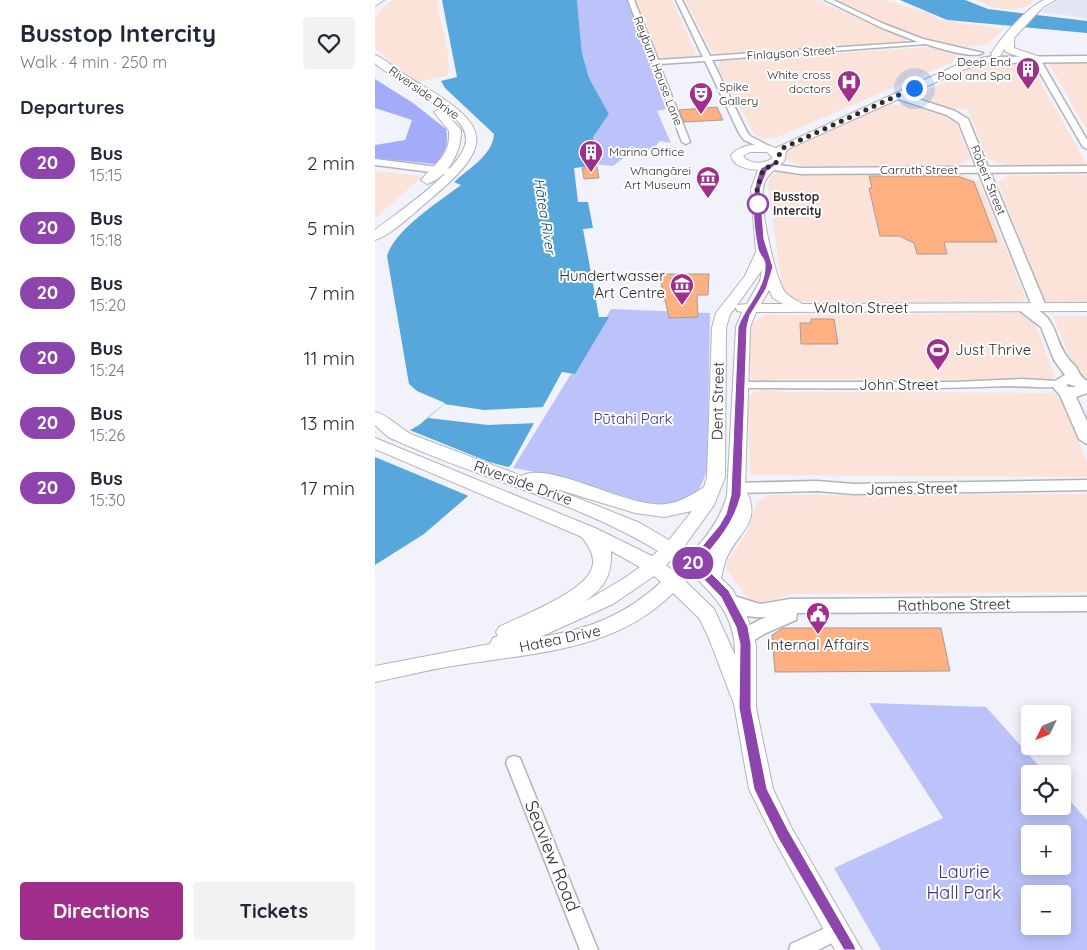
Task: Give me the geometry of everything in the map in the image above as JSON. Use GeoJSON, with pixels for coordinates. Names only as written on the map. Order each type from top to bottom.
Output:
{"type":"FeatureCollection","features":[{"type":"Feature","properties":{"kind":"main road"},"geometry":{"type":"LineString","coordinates":[[375,4],[380,0]]}},
{"type":"Feature","properties":{"kind":"main road"},"geometry":{"type":"LineString","coordinates":[[757,189],[763,170],[773,162],[781,149],[814,132],[899,96],[985,55],[1009,36],[1033,13],[1039,3],[1051,0]]}},
{"type":"Feature","properties":{"kind":"main road"},"geometry":{"type":"LineString","coordinates":[[1009,36],[1009,50],[1036,59]]}},
{"type":"Feature","properties":{"kind":"main road"},"geometry":{"type":"LineString","coordinates":[[961,67],[963,62],[985,55]]}},
{"type":"Feature","properties":{"kind":"main road","name":"Riverside Drive"},"geometry":{"type":"LineString","coordinates":[[375,58],[458,115],[469,128],[471,148],[466,158],[454,172],[375,236]]}},
{"type":"Feature","properties":{"kind":"main road","name":"Riverside Drive"},"geometry":{"type":"LineString","coordinates":[[375,70],[435,108],[451,123],[457,138],[455,149],[439,170],[375,224]]}},
{"type":"Feature","properties":{"kind":"main road"},"geometry":{"type":"LineString","coordinates":[[773,162],[751,166],[739,157],[759,147],[814,132]]}},
{"type":"Feature","properties":{"kind":"main road"},"geometry":{"type":"LineString","coordinates":[[759,147],[773,162]]}},
{"type":"Feature","properties":{"kind":"main road","name":"Dent Street"},"geometry":{"type":"LineString","coordinates":[[693,563],[723,528],[731,514],[737,488],[743,327],[762,289],[769,270],[767,258],[763,252],[757,189],[739,157]]}},
{"type":"Feature","properties":{"kind":"main road","name":"Dent Street"},"geometry":{"type":"LineString","coordinates":[[672,548],[703,508],[712,491],[717,469],[719,328],[727,308],[752,277],[763,252]]}},
{"type":"Feature","properties":{"kind":"main road"},"geometry":{"type":"LineString","coordinates":[[769,270],[778,295],[799,308]]}},
{"type":"Feature","properties":{"kind":"main road","name":"Walton Street"},"geometry":{"type":"LineString","coordinates":[[1032,307],[1053,310],[1086,307]]}},
{"type":"Feature","properties":{"kind":"main road","name":"Walton Street"},"geometry":{"type":"LineString","coordinates":[[727,308],[1086,307]]}},
{"type":"Feature","properties":{"kind":"main road","name":"Riverside Drive"},"geometry":{"type":"LineString","coordinates":[[375,417],[394,433],[611,517],[672,548],[693,563]]}},
{"type":"Feature","properties":{"kind":"main road","name":"Riverside Drive"},"geometry":{"type":"LineString","coordinates":[[377,444],[588,532],[653,565],[674,581]]}},
{"type":"Feature","properties":{"kind":"main road"},"geometry":{"type":"LineString","coordinates":[[507,478],[560,482],[635,507],[664,511],[687,506],[712,491]]}},
{"type":"Feature","properties":{"kind":"main road"},"geometry":{"type":"LineString","coordinates":[[711,578],[719,554],[742,522],[745,513],[737,488]]}},
{"type":"Feature","properties":{"kind":"main road"},"geometry":{"type":"LineString","coordinates":[[462,656],[574,598],[592,585],[601,575],[604,560],[600,547],[588,532]]}},
{"type":"Feature","properties":{"kind":"main road","name":"Hatea Drive"},"geometry":{"type":"LineString","coordinates":[[462,656],[535,631],[580,613],[624,590],[672,548]]}},
{"type":"Feature","properties":{"kind":"main road"},"geometry":{"type":"LineString","coordinates":[[693,563],[711,578],[731,602],[742,627],[745,639],[745,708]]}},
{"type":"Feature","properties":{"kind":"main road","name":"Hatea Drive"},"geometry":{"type":"LineString","coordinates":[[375,674],[462,656],[565,641],[607,629],[640,611],[693,563]]}},
{"type":"Feature","properties":{"kind":"main road"},"geometry":{"type":"LineString","coordinates":[[674,581],[707,614],[718,636],[745,708],[761,789],[783,834],[843,941]]}},
{"type":"Feature","properties":{"kind":"street","name":"Reyburn House Lane"},"geometry":{"type":"LineString","coordinates":[[631,0],[686,142]]}},
{"type":"Feature","properties":{"kind":"street"},"geometry":{"type":"LineString","coordinates":[[679,0],[743,133],[759,147]]}},
{"type":"Feature","properties":{"kind":"street"},"geometry":{"type":"LineString","coordinates":[[828,0],[860,16],[946,48],[985,55],[1036,59],[1087,58]]}},
{"type":"Feature","properties":{"kind":"street","name":"Finlayson Street"},"geometry":{"type":"LineString","coordinates":[[655,62],[921,44],[927,41]]}},
{"type":"Feature","properties":{"kind":"street"},"geometry":{"type":"LineString","coordinates":[[1036,59],[1087,147]]}},
{"type":"Feature","properties":{"kind":"street","name":"Robert Street"},"geometry":{"type":"LineString","coordinates":[[899,96],[962,119],[985,170],[1032,307]]}},
{"type":"Feature","properties":{"kind":"street"},"geometry":{"type":"LineString","coordinates":[[739,157],[743,133]]}},
{"type":"Feature","properties":{"kind":"street"},"geometry":{"type":"LineString","coordinates":[[375,162],[454,172]]}},
{"type":"Feature","properties":{"kind":"street","name":"Carruth Street"},"geometry":{"type":"LineString","coordinates":[[773,162],[795,171],[1087,169]]}},
{"type":"Feature","properties":{"kind":"street"},"geometry":{"type":"LineString","coordinates":[[1032,307],[1047,325],[1061,360],[1058,367],[1073,386],[1087,414]]}},
{"type":"Feature","properties":{"kind":"street"},"geometry":{"type":"LineString","coordinates":[[1047,325],[1053,310]]}},
{"type":"Feature","properties":{"kind":"street","name":"John Street"},"geometry":{"type":"LineString","coordinates":[[741,385],[954,385],[1022,382],[1073,386]]}},
{"type":"Feature","properties":{"kind":"street"},"geometry":{"type":"LineString","coordinates":[[1073,386],[1087,439]]}},
{"type":"Feature","properties":{"kind":"street","name":"James Street"},"geometry":{"type":"LineString","coordinates":[[737,488],[817,486],[854,489],[1087,485]]}},
{"type":"Feature","properties":{"kind":"street","name":"Rathbone Street"},"geometry":{"type":"LineString","coordinates":[[731,602],[745,610],[757,612],[790,606],[1087,604]]}},
{"type":"Feature","properties":{"kind":"street","name":"Rathbone Street"},"geometry":{"type":"LineString","coordinates":[[745,639],[759,628],[777,619],[820,607]]}},
{"type":"Feature","properties":{"kind":"street","name":"Seaview Road"},"geometry":{"type":"LineString","coordinates":[[515,762],[589,950]]}},
{"type":"Feature","properties":{"kind":"street"},"geometry":{"type":"LineString","coordinates":[[798,950],[843,941]]}},
{"type":"Feature","properties":{"kind":"shaded area"},"geometry":{"type":"Polygon","coordinates":[[[393,0],[439,0],[437,8],[447,45],[449,71],[447,76],[416,82],[375,49],[375,18],[381,9],[393,0]]]}},
{"type":"Feature","properties":{"kind":"shaded area"},"geometry":{"type":"Polygon","coordinates":[[[631,0],[672,0],[697,55],[657,60],[631,0]]]}},
{"type":"Feature","properties":{"kind":"shaded area"},"geometry":{"type":"Polygon","coordinates":[[[685,0],[816,0],[907,39],[902,42],[718,54],[712,52],[685,0]]]}},
{"type":"Feature","properties":{"kind":"shaded area"},"geometry":{"type":"Polygon","coordinates":[[[831,0],[884,0],[926,12],[941,20],[1004,29],[987,44],[959,48],[940,44],[895,28],[831,0]]]}},
{"type":"Feature","properties":{"kind":"shaded area"},"geometry":{"type":"Polygon","coordinates":[[[976,0],[1033,1],[1028,6],[1011,10],[995,8],[976,0]]]}},
{"type":"Feature","properties":{"kind":"shaded area"},"geometry":{"type":"Polygon","coordinates":[[[1057,0],[1087,0],[1087,18],[1041,12],[1057,0]]]}},
{"type":"Feature","properties":{"kind":"shaded area"},"geometry":{"type":"Polygon","coordinates":[[[930,47],[957,56],[953,62],[780,136],[767,139],[759,138],[754,133],[717,66],[721,61],[930,47]]]}},
{"type":"Feature","properties":{"kind":"shaded area"},"geometry":{"type":"Polygon","coordinates":[[[1048,62],[1087,62],[1087,130],[1048,62]]]}},
{"type":"Feature","properties":{"kind":"shaded area"},"geometry":{"type":"Polygon","coordinates":[[[992,63],[1030,63],[1087,165],[1005,165],[988,159],[967,109],[947,108],[918,96],[974,66],[992,63]]]}},
{"type":"Feature","properties":{"kind":"shaded area"},"geometry":{"type":"Polygon","coordinates":[[[375,79],[413,103],[446,129],[446,148],[435,164],[375,158],[375,145],[405,140],[412,120],[375,108],[375,79]]]}},
{"type":"Feature","properties":{"kind":"shaded area"},"geometry":{"type":"Polygon","coordinates":[[[904,102],[954,118],[971,159],[956,166],[800,166],[787,160],[785,153],[790,147],[805,143],[890,103],[898,105],[904,102]]]}},
{"type":"Feature","properties":{"kind":"shaded area"},"geometry":{"type":"Polygon","coordinates":[[[375,171],[423,176],[375,218],[375,171]]]}},
{"type":"Feature","properties":{"kind":"shaded area"},"geometry":{"type":"Polygon","coordinates":[[[782,171],[806,175],[960,174],[979,181],[1026,299],[1018,303],[794,302],[783,296],[768,184],[771,175],[782,171]]]}},
{"type":"Feature","properties":{"kind":"shaded area"},"geometry":{"type":"Polygon","coordinates":[[[1010,175],[1087,175],[1087,304],[1045,304],[998,182],[1010,175]]]}},
{"type":"Feature","properties":{"kind":"shaded area"},"geometry":{"type":"Polygon","coordinates":[[[1022,313],[1033,318],[1055,377],[1050,380],[780,379],[760,382],[752,379],[749,375],[748,326],[764,315],[1022,313]]]}},
{"type":"Feature","properties":{"kind":"shaded area"},"geometry":{"type":"Polygon","coordinates":[[[1053,316],[1087,316],[1087,383],[1080,383],[1053,316]]]}},
{"type":"Feature","properties":{"kind":"shaded area"},"geometry":{"type":"Polygon","coordinates":[[[761,390],[785,392],[1060,393],[1087,463],[1087,477],[751,475],[747,400],[752,393],[761,390]]]}},
{"type":"Feature","properties":{"kind":"shaded area"},"geometry":{"type":"Polygon","coordinates":[[[1087,494],[1087,592],[793,594],[760,603],[748,599],[726,569],[728,560],[747,532],[757,503],[769,495],[1087,494]]]}},
{"type":"Feature","properties":{"kind":"green space"},"geometry":{"type":"Polygon","coordinates":[[[577,0],[627,0],[666,109],[657,111],[671,143],[660,141],[654,148],[625,157],[613,166],[593,164],[593,137],[609,114],[589,78],[582,53],[577,0]]]}},
{"type":"Feature","properties":{"kind":"green space","name":"Pūtahi Park"},"geometry":{"type":"Polygon","coordinates":[[[611,309],[710,313],[707,471],[698,491],[692,497],[682,502],[653,505],[557,476],[513,468],[611,309]]]}},
{"type":"Feature","properties":{"kind":"green space","name":"Laurie Hall Park"},"geometry":{"type":"Polygon","coordinates":[[[869,703],[986,707],[1021,746],[1021,755],[1029,755],[1038,765],[1021,765],[1021,815],[1071,815],[1071,802],[1087,820],[1087,950],[881,950],[834,868],[943,818],[869,703]]]}},
{"type":"Feature","properties":{"kind":"water","name":"Hātea River"},"geometry":{"type":"Polygon","coordinates":[[[442,0],[577,0],[582,53],[589,78],[609,114],[593,137],[593,166],[574,168],[578,202],[588,202],[593,228],[583,229],[599,317],[609,317],[575,374],[562,372],[511,465],[468,496],[424,534],[375,565],[375,451],[419,425],[445,403],[417,391],[409,384],[387,256],[399,236],[408,226],[461,185],[454,182],[485,155],[493,142],[494,134],[445,88],[441,81],[457,77],[442,0]]]}},
{"type":"Feature","properties":{"kind":"water"},"geometry":{"type":"Polygon","coordinates":[[[900,0],[965,0],[988,9],[1087,21],[1087,33],[947,20],[900,0]]]}},
{"type":"Feature","properties":{"kind":"pier"},"geometry":{"type":"Polygon","coordinates":[[[444,404],[484,410],[545,407],[537,423],[488,425],[428,418],[444,404]]]}},
{"type":"Feature","properties":{"kind":"pier"},"geometry":{"type":"Polygon","coordinates":[[[407,429],[489,462],[512,468],[471,497],[375,457],[375,448],[407,429]]]}},
{"type":"Feature","properties":{"kind":"building","name":"Spike Gallery"},"geometry":{"type":"Polygon","coordinates":[[[717,107],[723,120],[684,122],[679,110],[717,107]]]}},
{"type":"Feature","properties":{"kind":"building","name":"Marina Office"},"geometry":{"type":"Polygon","coordinates":[[[597,167],[599,178],[584,179],[582,168],[597,167]]]}},
{"type":"Feature","properties":{"kind":"building"},"geometry":{"type":"Polygon","coordinates":[[[869,176],[957,176],[974,182],[997,242],[944,242],[947,254],[917,254],[914,243],[899,236],[880,236],[869,188],[872,188],[869,176]]]}},
{"type":"Feature","properties":{"kind":"building","name":"Hundertwasser Art Centre"},"geometry":{"type":"Polygon","coordinates":[[[659,274],[709,274],[708,295],[697,295],[698,317],[669,318],[659,274]]]}},
{"type":"Feature","properties":{"kind":"building"},"geometry":{"type":"Polygon","coordinates":[[[811,319],[834,319],[838,344],[801,344],[800,323],[811,323],[811,319]]]}},
{"type":"Feature","properties":{"kind":"building"},"geometry":{"type":"Polygon","coordinates":[[[783,628],[941,628],[950,671],[775,672],[772,635],[783,628]]]}},
{"type":"Feature","properties":{"kind":"bus line","name":"20"},"geometry":{"type":"LineString","coordinates":[[774,164],[763,170],[757,189],[760,239],[769,267],[759,296],[744,319],[736,495],[731,514],[723,528],[693,563],[711,578],[725,594],[731,602],[742,627],[746,644],[745,708],[761,789],[770,811],[849,950]]}},
{"type":"Feature","properties":{"kind":"place","name":"Deep End Pool and Spa"},"geometry":{"type":"Point","coordinates":[1028,90]}},
{"type":"Feature","properties":{"kind":"place","name":"White cross doctors"},"geometry":{"type":"Point","coordinates":[849,103]}},
{"type":"Feature","properties":{"kind":"place","name":"Spike Gallery"},"geometry":{"type":"Point","coordinates":[701,115]}},
{"type":"Feature","properties":{"kind":"place","name":"Marina Office"},"geometry":{"type":"Point","coordinates":[591,173]}},
{"type":"Feature","properties":{"kind":"place","name":"Whangārei Art Museum"},"geometry":{"type":"Point","coordinates":[708,199]}},
{"type":"Feature","properties":{"kind":"place","name":"Busstop Intercity"},"geometry":{"type":"Point","coordinates":[758,204]}},
{"type":"Feature","properties":{"kind":"place","name":"Hundertwasser Art Centre"},"geometry":{"type":"Point","coordinates":[682,306]}},
{"type":"Feature","properties":{"kind":"place","name":"Just Thrive"},"geometry":{"type":"Point","coordinates":[938,371]}},
{"type":"Feature","properties":{"kind":"place","name":"Internal Affairs"},"geometry":{"type":"Point","coordinates":[818,635]}},
{"type":"Feature","properties":{"kind":"route"},"geometry":{"type":"LineString","coordinates":[[758,204],[758,206],[757,189],[763,170],[777,162],[781,149],[821,129],[914,88]]}}]}
